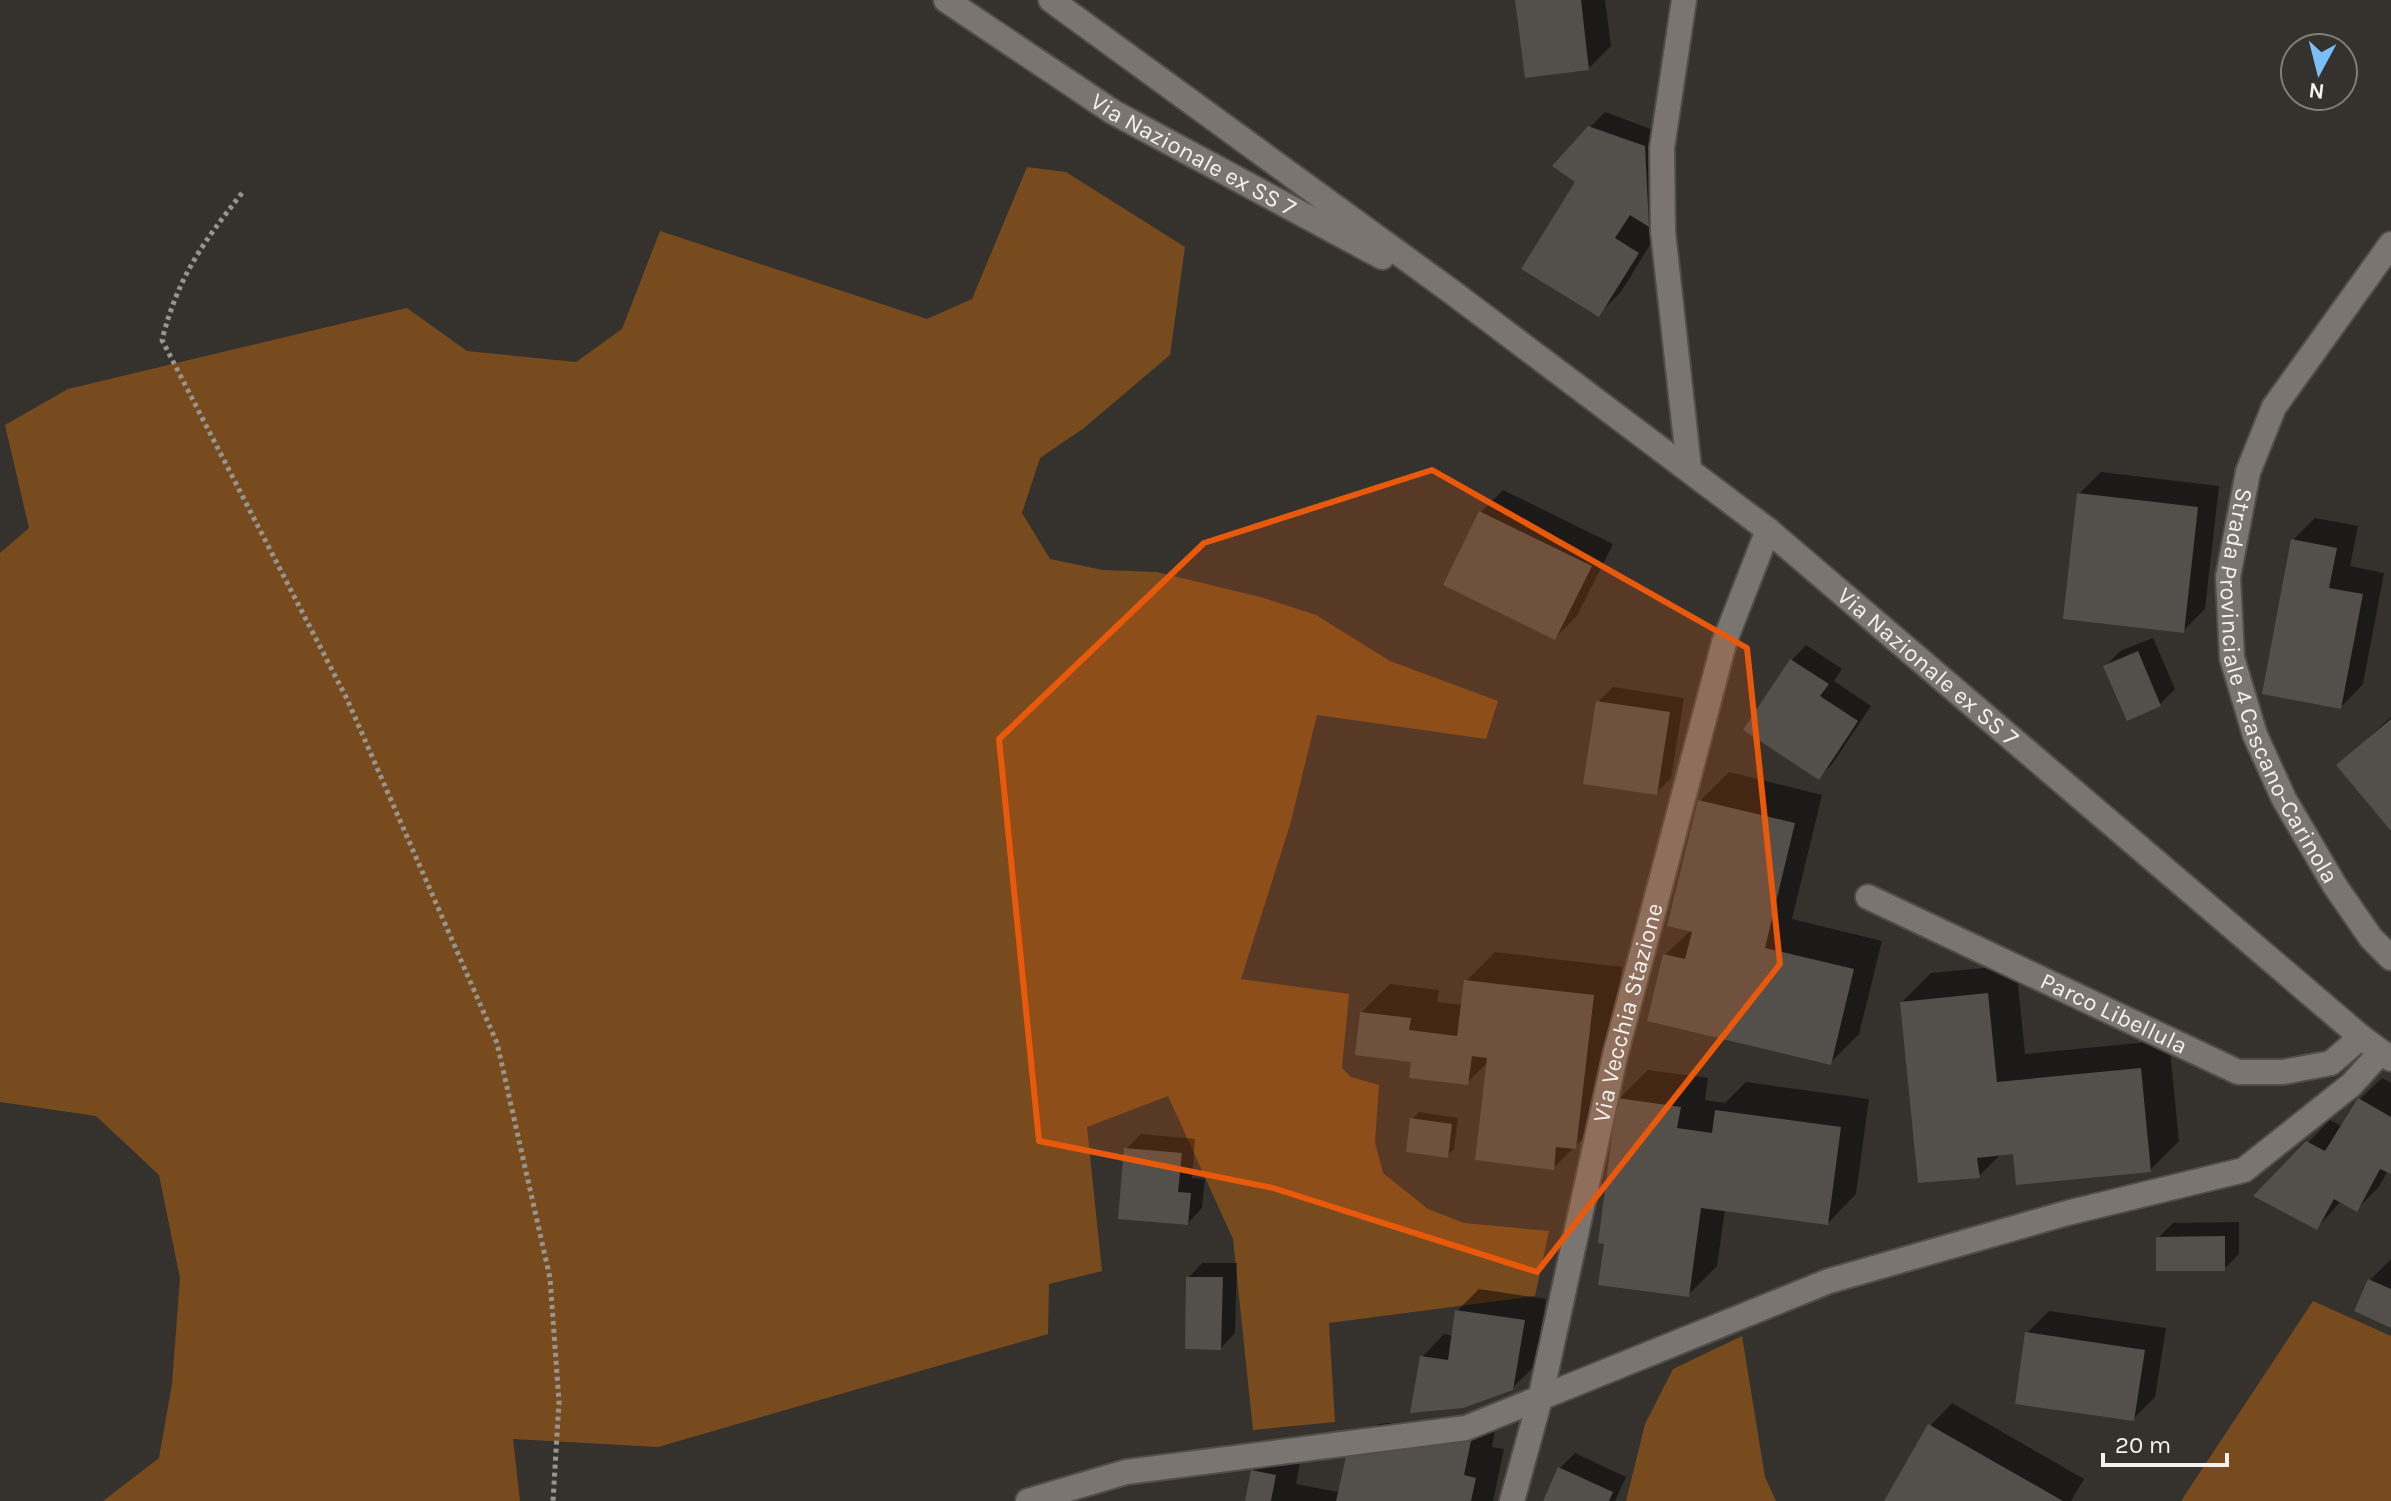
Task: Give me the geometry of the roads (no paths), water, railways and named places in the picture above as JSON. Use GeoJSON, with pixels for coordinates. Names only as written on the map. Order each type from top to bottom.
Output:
{"type":"FeatureCollection","features":[{"type":"Feature","properties":{"kind":"street","name":"Via Nazionale ex SS 7"},"geometry":{"type":"LineString","coordinates":[[946,0],[1113,112],[1452,292]]}},
{"type":"Feature","properties":{"kind":"street","name":"Via Nazionale ex SS 7"},"geometry":{"type":"LineString","coordinates":[[1051,0],[1452,292],[1768,530],[2386,1056]]}},
{"type":"Feature","properties":{"kind":"street"},"geometry":{"type":"LineString","coordinates":[[1684,0],[1667,99],[1662,204],[1689,468]]}},
{"type":"Feature","properties":{"kind":"street","name":"Strada Provinciale 4 Cascano-Carinola"},"geometry":{"type":"LineString","coordinates":[[2391,244],[2274,407],[2248,472],[2228,577],[2232,658],[2255,735],[2284,799],[2335,886],[2371,938],[2391,958]]}},
{"type":"Feature","properties":{"kind":"street","name":"Via Vecchia Stazione"},"geometry":{"type":"LineString","coordinates":[[1512,1501],[1540,1399],[1618,1041],[1724,643],[1768,530]]}},
{"type":"Feature","properties":{"kind":"street","name":"Parco Libellula"},"geometry":{"type":"LineString","coordinates":[[1868,897],[2238,1072],[2283,1072],[2331,1063],[2361,1037]]}},
{"type":"Feature","properties":{"kind":"street"},"geometry":{"type":"LineString","coordinates":[[1028,1501],[1139,1470],[1466,1428],[1829,1281],[2067,1213],[2244,1170],[2386,1056]]}}]}
